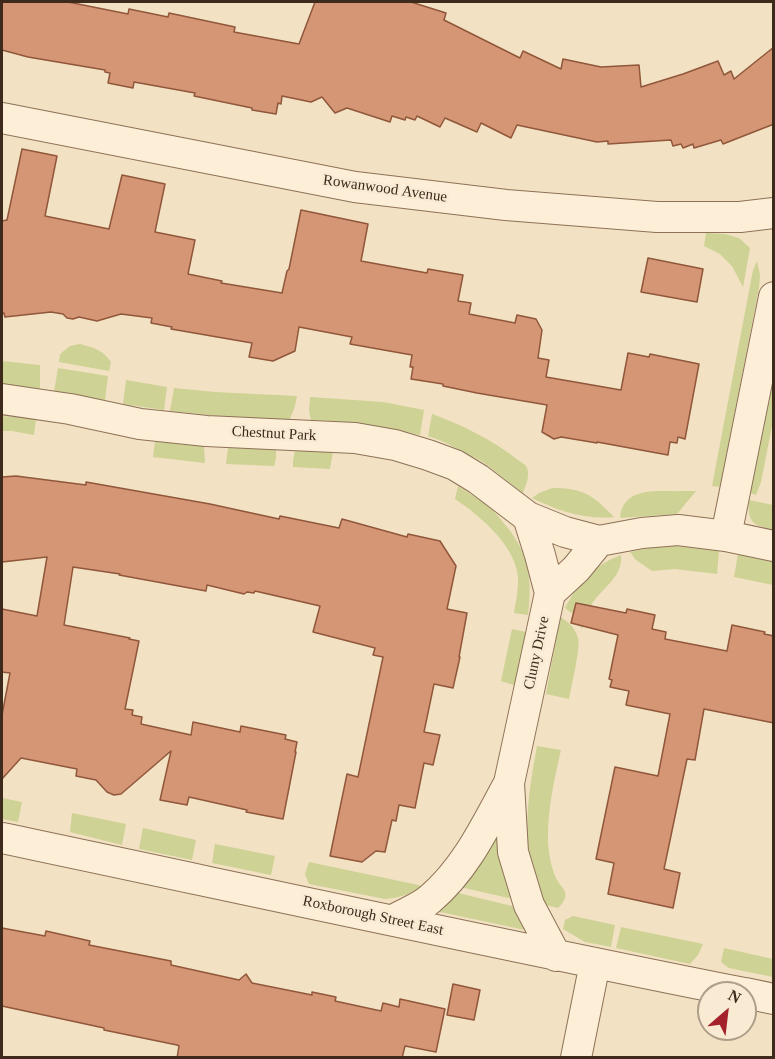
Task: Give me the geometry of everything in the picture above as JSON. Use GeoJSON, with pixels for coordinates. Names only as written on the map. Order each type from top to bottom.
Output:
{"type":"FeatureCollection","features":[{"type":"Feature","properties":{"kind":"street","name":"Rowanwood Avenue"},"geometry":{"type":"LineString","coordinates":[[2,118],[355,187],[506,205],[657,217],[740,217],[774,213]]}},
{"type":"Feature","properties":{"kind":"street"},"geometry":{"type":"LineString","coordinates":[[726,536],[774,297]]}},
{"type":"Feature","properties":{"kind":"street","name":"Chestnut Park"},"geometry":{"type":"LineString","coordinates":[[2,399],[173,428],[356,438],[395,445],[455,465],[478,479],[528,517],[566,532],[599,541],[642,533],[678,530],[726,536],[774,546]]}},
{"type":"Feature","properties":{"kind":"street"},"geometry":{"type":"LineString","coordinates":[[528,517],[550,593],[576,569],[599,541]]}},
{"type":"Feature","properties":{"kind":"street","name":"Cluny Drive"},"geometry":{"type":"LineString","coordinates":[[550,593],[509,783],[513,852],[529,905],[556,956]]}},
{"type":"Feature","properties":{"kind":"street","name":"Cluny Drive"},"geometry":{"type":"LineString","coordinates":[[393,920],[429,900],[450,880],[474,847],[509,783]]}},
{"type":"Feature","properties":{"kind":"street","name":"Roxborough Street East"},"geometry":{"type":"LineString","coordinates":[[2,838],[556,956],[697,984]]}},
{"type":"Feature","properties":{"kind":"street"},"geometry":{"type":"LineString","coordinates":[[576,1058],[595,963]]}},
{"type":"Feature","properties":{"kind":"street","name":"Roxborough Street East"},"geometry":{"type":"LineString","coordinates":[[757,996],[774,999]]}},
{"type":"Feature","properties":{"kind":"green space"},"geometry":{"type":"Polygon","coordinates":[[[706,233],[725,234],[739,238],[750,248],[743,287],[732,266],[720,254],[704,246],[706,233]]]}},
{"type":"Feature","properties":{"kind":"green space"},"geometry":{"type":"Polygon","coordinates":[[[757,261],[760,275],[759,288],[720,487],[712,486],[753,270],[757,261]]]}},
{"type":"Feature","properties":{"kind":"green space"},"geometry":{"type":"Polygon","coordinates":[[[80,344],[104,354],[111,362],[109,371],[59,362],[60,354],[70,346],[80,344]]]}},
{"type":"Feature","properties":{"kind":"green space"},"geometry":{"type":"Polygon","coordinates":[[[2,361],[40,365],[40,389],[3,384],[2,361]]]}},
{"type":"Feature","properties":{"kind":"green space"},"geometry":{"type":"Polygon","coordinates":[[[58,368],[108,376],[105,400],[54,392],[58,368]]]}},
{"type":"Feature","properties":{"kind":"green space"},"geometry":{"type":"Polygon","coordinates":[[[773,374],[773,421],[761,482],[756,495],[750,493],[773,374]]]}},
{"type":"Feature","properties":{"kind":"green space"},"geometry":{"type":"Polygon","coordinates":[[[126,380],[167,387],[164,410],[123,404],[126,380]]]}},
{"type":"Feature","properties":{"kind":"green space"},"geometry":{"type":"Polygon","coordinates":[[[174,388],[297,396],[290,419],[247,419],[170,411],[174,388]]]}},
{"type":"Feature","properties":{"kind":"green space"},"geometry":{"type":"Polygon","coordinates":[[[310,397],[383,402],[424,410],[420,435],[366,425],[311,420],[310,397]]]}},
{"type":"Feature","properties":{"kind":"green space"},"geometry":{"type":"Polygon","coordinates":[[[432,414],[488,440],[525,465],[528,476],[523,493],[483,462],[428,436],[432,414]]]}},
{"type":"Feature","properties":{"kind":"green space"},"geometry":{"type":"Polygon","coordinates":[[[2,416],[36,419],[34,435],[2,431],[2,416]]]}},
{"type":"Feature","properties":{"kind":"green space"},"geometry":{"type":"Polygon","coordinates":[[[155,441],[204,446],[205,463],[153,457],[155,441]]]}},
{"type":"Feature","properties":{"kind":"green space"},"geometry":{"type":"Polygon","coordinates":[[[228,448],[276,449],[274,466],[226,464],[228,448]]]}},
{"type":"Feature","properties":{"kind":"green space"},"geometry":{"type":"Polygon","coordinates":[[[295,450],[333,451],[330,469],[293,467],[295,450]]]}},
{"type":"Feature","properties":{"kind":"green space"},"geometry":{"type":"Polygon","coordinates":[[[458,486],[493,510],[518,543],[529,576],[528,615],[514,613],[518,576],[514,560],[493,530],[455,499],[458,486]]]}},
{"type":"Feature","properties":{"kind":"green space"},"geometry":{"type":"Polygon","coordinates":[[[552,488],[572,489],[587,494],[614,517],[572,514],[532,498],[552,488]]]}},
{"type":"Feature","properties":{"kind":"green space"},"geometry":{"type":"Polygon","coordinates":[[[696,491],[677,514],[620,518],[627,500],[634,496],[652,492],[696,491]]]}},
{"type":"Feature","properties":{"kind":"green space"},"geometry":{"type":"Polygon","coordinates":[[[749,500],[773,505],[773,529],[753,522],[749,513],[749,500]]]}},
{"type":"Feature","properties":{"kind":"green space"},"geometry":{"type":"Polygon","coordinates":[[[676,546],[719,551],[717,574],[675,569],[652,571],[636,560],[630,552],[654,547],[676,546]]]}},
{"type":"Feature","properties":{"kind":"green space"},"geometry":{"type":"Polygon","coordinates":[[[738,554],[773,561],[773,585],[734,577],[738,554]]]}},
{"type":"Feature","properties":{"kind":"green space"},"geometry":{"type":"Polygon","coordinates":[[[621,555],[616,575],[593,602],[582,629],[574,615],[565,608],[575,591],[588,576],[603,564],[621,555]]]}},
{"type":"Feature","properties":{"kind":"green space"},"geometry":{"type":"Polygon","coordinates":[[[560,617],[573,628],[579,642],[569,699],[546,694],[560,617]]]}},
{"type":"Feature","properties":{"kind":"green space"},"geometry":{"type":"Polygon","coordinates":[[[512,629],[526,632],[517,686],[501,681],[512,629]]]}},
{"type":"Feature","properties":{"kind":"green space"},"geometry":{"type":"Polygon","coordinates":[[[537,746],[561,750],[548,827],[551,863],[565,894],[564,901],[558,908],[546,905],[531,867],[528,847],[528,807],[537,746]]]}},
{"type":"Feature","properties":{"kind":"green space"},"geometry":{"type":"Polygon","coordinates":[[[2,798],[22,802],[18,822],[2,819],[2,798]]]}},
{"type":"Feature","properties":{"kind":"green space"},"geometry":{"type":"Polygon","coordinates":[[[72,813],[126,824],[122,845],[70,832],[72,813]]]}},
{"type":"Feature","properties":{"kind":"green space"},"geometry":{"type":"Polygon","coordinates":[[[143,828],[196,840],[192,860],[139,849],[143,828]]]}},
{"type":"Feature","properties":{"kind":"green space"},"geometry":{"type":"Polygon","coordinates":[[[497,830],[513,899],[460,887],[497,830]]]}},
{"type":"Feature","properties":{"kind":"green space"},"geometry":{"type":"Polygon","coordinates":[[[215,844],[275,856],[271,875],[212,863],[215,844]]]}},
{"type":"Feature","properties":{"kind":"green space"},"geometry":{"type":"Polygon","coordinates":[[[309,862],[423,886],[405,895],[385,899],[309,884],[305,874],[309,862]]]}},
{"type":"Feature","properties":{"kind":"green space"},"geometry":{"type":"Polygon","coordinates":[[[454,892],[516,907],[528,930],[440,912],[439,907],[454,892]]]}},
{"type":"Feature","properties":{"kind":"green space"},"geometry":{"type":"Polygon","coordinates":[[[573,916],[615,925],[611,947],[585,942],[563,929],[565,920],[573,916]]]}},
{"type":"Feature","properties":{"kind":"green space"},"geometry":{"type":"Polygon","coordinates":[[[621,927],[703,944],[698,955],[690,964],[616,948],[621,927]]]}},
{"type":"Feature","properties":{"kind":"green space"},"geometry":{"type":"Polygon","coordinates":[[[724,948],[773,959],[773,977],[729,968],[721,962],[724,948]]]}},
{"type":"Feature","properties":{"kind":"building"},"geometry":{"type":"Polygon","coordinates":[[[2,2],[68,2],[128,14],[129,9],[168,17],[169,13],[235,27],[234,32],[299,44],[315,2],[411,2],[446,13],[444,20],[520,58],[523,51],[561,69],[563,59],[601,67],[639,65],[641,87],[718,61],[724,75],[731,71],[734,79],[774,47],[774,124],[723,144],[721,140],[694,148],[693,144],[683,148],[681,144],[673,146],[671,140],[608,144],[608,141],[597,142],[517,125],[511,138],[481,123],[477,132],[445,118],[440,127],[417,116],[415,120],[406,117],[405,120],[392,116],[390,122],[347,108],[335,113],[322,97],[311,102],[282,96],[276,114],[194,96],[195,93],[134,82],[133,88],[108,83],[110,73],[105,70],[28,57],[2,50],[2,2]]]}},
{"type":"Feature","properties":{"kind":"building"},"geometry":{"type":"Polygon","coordinates":[[[22,149],[57,156],[45,216],[109,229],[122,175],[165,184],[155,232],[195,240],[188,274],[222,281],[221,283],[282,293],[301,210],[368,224],[361,261],[427,273],[428,269],[463,275],[458,301],[471,303],[469,314],[515,323],[517,315],[536,319],[542,330],[538,358],[549,360],[546,377],[621,390],[628,353],[649,357],[650,354],[699,364],[685,439],[678,437],[677,443],[670,442],[668,455],[597,442],[561,437],[554,439],[542,432],[547,405],[411,379],[412,355],[350,344],[352,337],[299,327],[295,351],[273,361],[249,357],[252,343],[171,329],[172,327],[151,323],[152,318],[121,314],[97,321],[79,317],[67,318],[63,314],[51,312],[5,317],[4,313],[2,314],[2,221],[7,220],[22,149]]]}},
{"type":"Feature","properties":{"kind":"building"},"geometry":{"type":"Polygon","coordinates":[[[648,258],[703,269],[697,302],[641,292],[648,258]]]}},
{"type":"Feature","properties":{"kind":"building"},"geometry":{"type":"Polygon","coordinates":[[[16,476],[86,485],[86,482],[279,519],[280,516],[339,528],[342,519],[407,537],[408,534],[440,541],[456,566],[447,609],[467,613],[460,657],[453,688],[434,684],[424,732],[440,735],[433,765],[424,763],[415,808],[399,805],[396,821],[392,820],[385,852],[376,851],[362,862],[330,856],[347,774],[358,777],[383,657],[373,655],[375,648],[313,632],[320,606],[255,591],[244,594],[207,585],[206,591],[73,567],[64,625],[139,641],[125,709],[133,710],[132,715],[142,717],[141,724],[191,735],[193,722],[240,732],[241,726],[286,735],[285,739],[297,742],[283,819],[189,797],[187,805],[160,800],[171,751],[121,794],[114,795],[107,792],[96,780],[76,776],[77,769],[21,758],[2,779],[2,715],[10,673],[2,672],[2,609],[37,616],[47,557],[2,562],[2,477],[16,476]]]}},
{"type":"Feature","properties":{"kind":"building"},"geometry":{"type":"Polygon","coordinates":[[[576,603],[626,613],[627,609],[655,615],[652,629],[666,632],[665,639],[727,651],[732,625],[774,636],[774,723],[704,709],[695,760],[687,759],[664,869],[680,873],[673,908],[608,894],[614,863],[596,859],[615,767],[658,776],[670,714],[626,705],[629,691],[610,687],[612,680],[609,679],[618,635],[571,623],[576,603]]]}},
{"type":"Feature","properties":{"kind":"building"},"geometry":{"type":"Polygon","coordinates":[[[2,928],[45,936],[46,931],[90,941],[89,945],[171,961],[171,965],[239,980],[246,974],[252,983],[312,995],[312,992],[336,997],[335,1001],[381,1011],[383,1003],[399,1007],[400,999],[445,1009],[436,1052],[405,1046],[402,1058],[177,1058],[179,1046],[177,1045],[2,1006],[2,928]]]}},
{"type":"Feature","properties":{"kind":"building"},"geometry":{"type":"Polygon","coordinates":[[[453,984],[480,990],[474,1020],[447,1015],[453,984]]]}}]}
